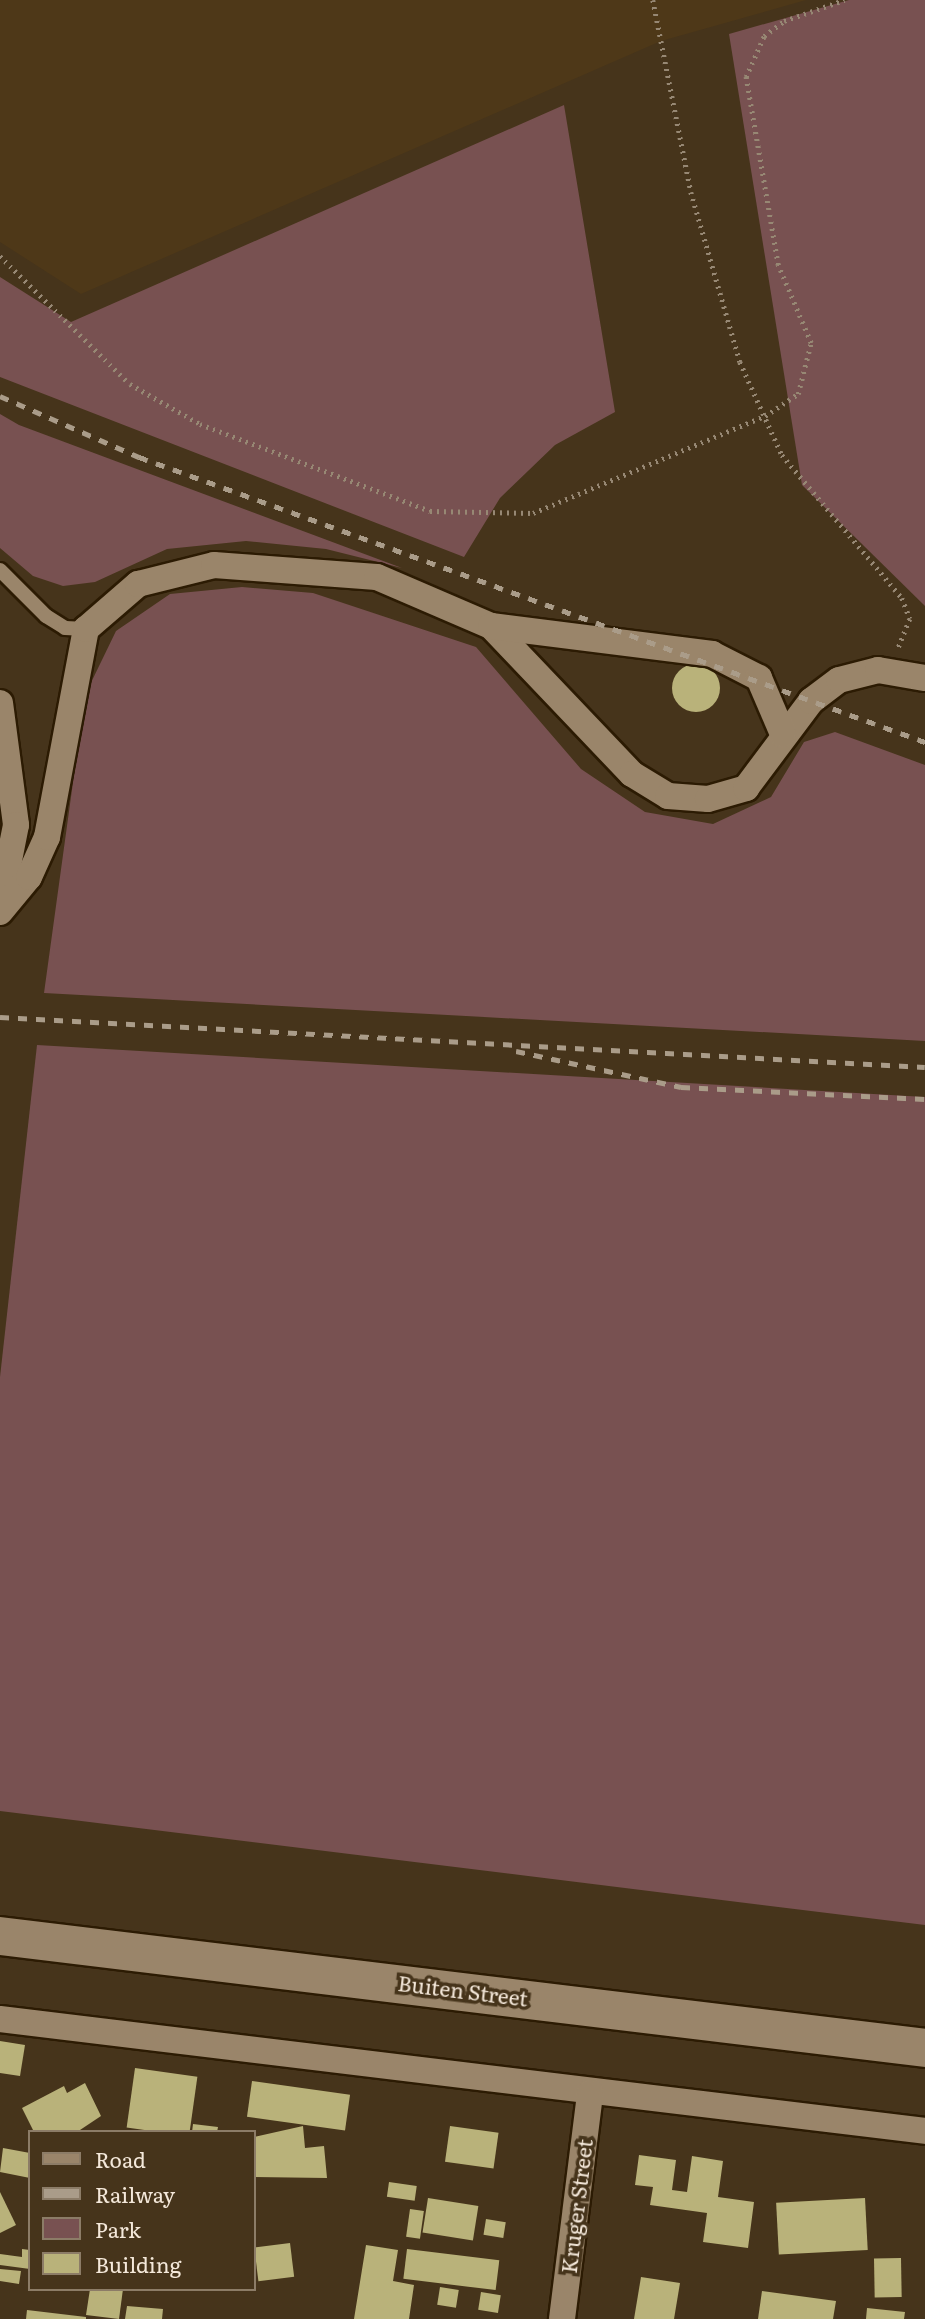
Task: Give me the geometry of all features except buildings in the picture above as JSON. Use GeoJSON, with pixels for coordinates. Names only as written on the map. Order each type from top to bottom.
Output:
{"type":"FeatureCollection","features":[{"type":"Feature","properties":{"kind":"street"},"geometry":{"type":"LineString","coordinates":[[0,912],[29,877],[47,837],[86,629],[138,584],[214,565],[377,577],[491,626],[712,654],[759,678],[783,734]]}},
{"type":"Feature","properties":{"kind":"street"},"geometry":{"type":"LineString","coordinates":[[491,626],[592,736],[632,774],[668,796],[708,799],[746,788],[783,734],[839,680],[878,670],[925,678]]}},
{"type":"Feature","properties":{"kind":"street"},"geometry":{"type":"LineString","coordinates":[[0,703],[16,825],[0,906]]}},
{"type":"Feature","properties":{"kind":"street","name":"Buiten Street"},"geometry":{"type":"LineString","coordinates":[[0,1936],[925,2048]]}},
{"type":"Feature","properties":{"kind":"street"},"geometry":{"type":"LineString","coordinates":[[0,2020],[925,2131]]}},
{"type":"Feature","properties":{"kind":"street","name":"Kruger Street"},"geometry":{"type":"LineString","coordinates":[[562,2319],[590,2092]]}},
{"type":"Feature","properties":{"kind":"lane"},"geometry":{"type":"LineString","coordinates":[[0,570],[46,616],[65,628],[86,629]]}},
{"type":"Feature","properties":{"kind":"path"},"geometry":{"type":"LineString","coordinates":[[653,0],[691,192],[740,362],[789,464],[902,598],[910,619],[898,649],[878,670]]}},
{"type":"Feature","properties":{"kind":"path"},"geometry":{"type":"LineString","coordinates":[[0,256],[131,384],[277,456],[430,511],[533,513],[765,416],[799,394],[811,343],[778,265],[746,77],[764,36],[784,20],[844,0]]}},
{"type":"Feature","properties":{"kind":"shaded area"},"geometry":{"type":"Polygon","coordinates":[[[0,0],[806,0],[661,41],[81,294],[0,242],[0,0]]]}},
{"type":"Feature","properties":{"kind":"green space"},"geometry":{"type":"Polygon","coordinates":[[[849,0],[925,0],[925,606],[802,485],[729,34],[849,0]]]}},
{"type":"Feature","properties":{"kind":"green space"},"geometry":{"type":"Polygon","coordinates":[[[564,105],[615,412],[555,445],[500,498],[464,557],[0,377],[0,277],[71,322],[564,105]]]}},
{"type":"Feature","properties":{"kind":"green space"},"geometry":{"type":"Polygon","coordinates":[[[0,414],[19,425],[402,568],[326,549],[246,541],[167,549],[95,582],[63,586],[33,576],[0,548],[0,414]]]}},
{"type":"Feature","properties":{"kind":"green space"},"geometry":{"type":"Polygon","coordinates":[[[242,587],[313,593],[476,647],[581,769],[645,812],[713,824],[771,797],[804,742],[835,732],[925,765],[925,1041],[44,993],[85,695],[116,631],[170,594],[242,587]]]}},
{"type":"Feature","properties":{"kind":"green space"},"geometry":{"type":"Polygon","coordinates":[[[37,1045],[925,1097],[925,1925],[0,1811],[0,1377],[37,1045]]]}},
{"type":"Feature","properties":{"kind":"railway"},"geometry":{"type":"LineString","coordinates":[[0,396],[139,457],[925,742]]}},
{"type":"Feature","properties":{"kind":"railway"},"geometry":{"type":"LineString","coordinates":[[0,1017],[925,1067]]}},
{"type":"Feature","properties":{"kind":"railway"},"geometry":{"type":"LineString","coordinates":[[516,1051],[681,1087],[925,1099]]}}]}
